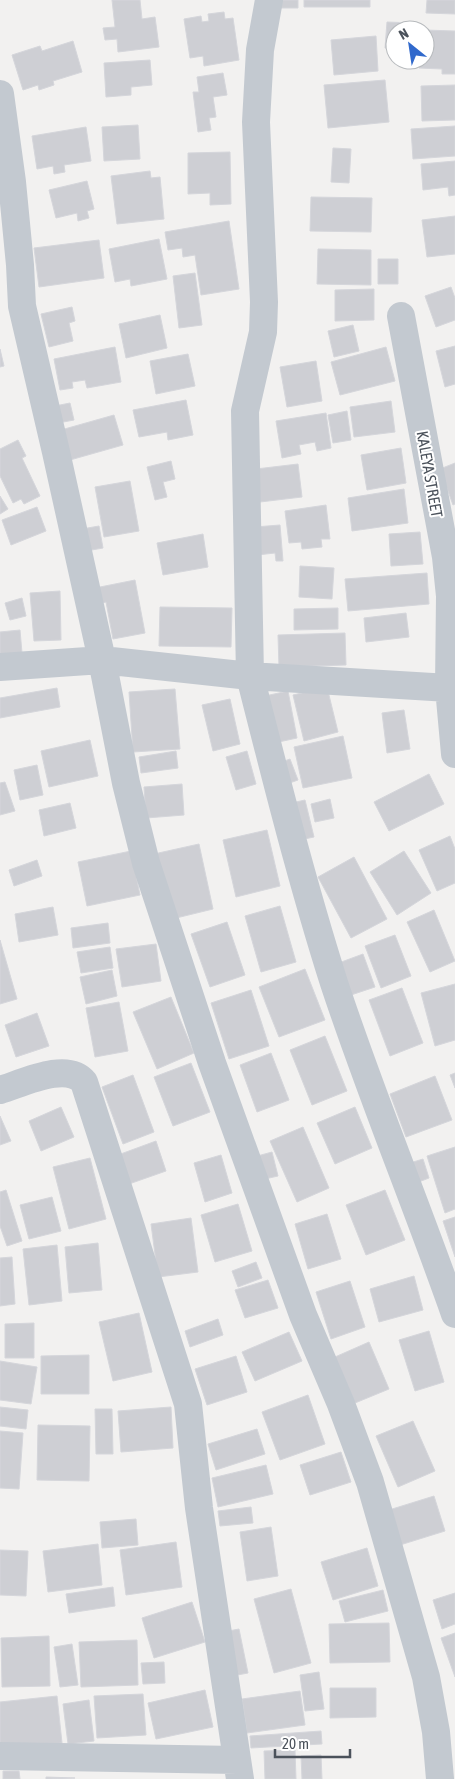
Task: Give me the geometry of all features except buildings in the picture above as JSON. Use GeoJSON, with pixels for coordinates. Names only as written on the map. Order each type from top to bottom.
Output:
{"type":"FeatureCollection","features":[{"type":"Feature","properties":{"kind":"street"},"geometry":{"type":"LineString","coordinates":[[269,0],[260,50],[256,122],[264,302],[263,332],[246,411],[250,676],[287,825],[335,983],[392,1146],[455,1314]]}},
{"type":"Feature","properties":{"kind":"street"},"geometry":{"type":"LineString","coordinates":[[0,94],[16,219],[22,306],[102,660],[114,729],[146,863],[212,1063],[302,1315],[341,1404],[372,1491],[426,1677],[436,1732],[440,1779]]}},
{"type":"Feature","properties":{"kind":"street","name":"KALEYA STREET"},"geometry":{"type":"LineString","coordinates":[[401,316],[446,557],[450,596],[449,688],[455,754]]}},
{"type":"Feature","properties":{"kind":"street"},"geometry":{"type":"LineString","coordinates":[[0,667],[102,660],[250,676],[449,688]]}},
{"type":"Feature","properties":{"kind":"street"},"geometry":{"type":"LineString","coordinates":[[0,1090],[62,1071],[78,1075],[84,1082],[188,1404],[199,1508],[238,1770],[0,1756]]}}]}
